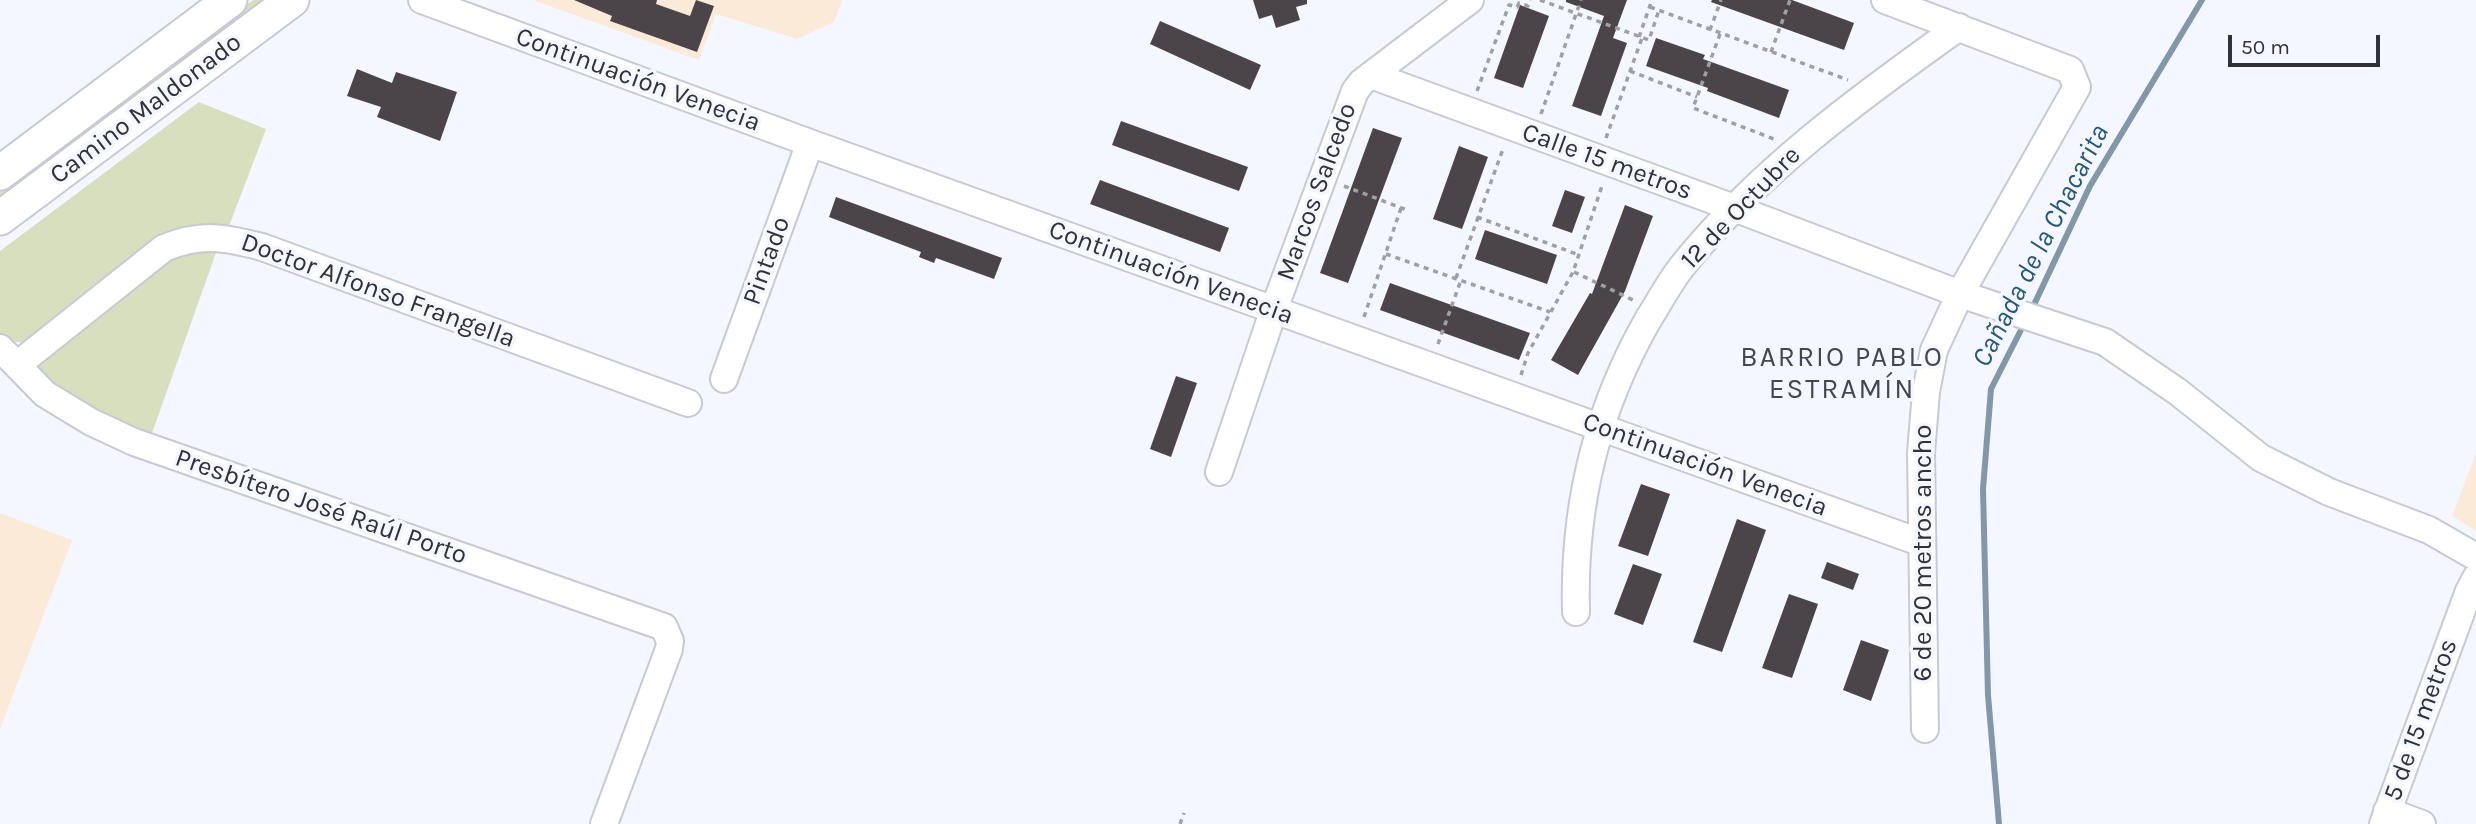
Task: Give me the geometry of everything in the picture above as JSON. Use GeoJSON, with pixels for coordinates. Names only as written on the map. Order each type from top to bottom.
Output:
{"type":"FeatureCollection","features":[{"type":"Feature","properties":{"kind":"main road","name":"Camino Maldonado"},"geometry":{"type":"LineString","coordinates":[[0,173],[230,0]]}},
{"type":"Feature","properties":{"kind":"main road","name":"Camino Maldonado"},"geometry":{"type":"LineString","coordinates":[[0,218],[292,0]]}},
{"type":"Feature","properties":{"kind":"street","name":"Continuación Venecia"},"geometry":{"type":"LineString","coordinates":[[422,0],[810,143],[1922,543]]}},
{"type":"Feature","properties":{"kind":"street","name":"Marcos Salcedo"},"geometry":{"type":"LineString","coordinates":[[1219,472],[1274,309],[1355,91],[1371,75],[1470,0]]}},
{"type":"Feature","properties":{"kind":"street"},"geometry":{"type":"LineString","coordinates":[[1885,0],[1959,27]]}},
{"type":"Feature","properties":{"kind":"street","name":"6 de 20 metros ancho"},"geometry":{"type":"LineString","coordinates":[[1925,729],[1921,453],[1926,392],[1934,350],[1960,294],[2077,87],[2070,70],[1959,27]]}},
{"type":"Feature","properties":{"kind":"street","name":"12 de Octubre"},"geometry":{"type":"LineString","coordinates":[[1576,612],[1575,571],[1580,527],[1599,428],[1627,357],[1679,271],[1734,208],[1799,148],[1873,89],[1959,27]]}},
{"type":"Feature","properties":{"kind":"street","name":"Calle 15 metros"},"geometry":{"type":"LineString","coordinates":[[1371,75],[1960,294],[2105,342],[2178,392],[2261,457],[2329,492],[2429,530],[2476,557]]}},
{"type":"Feature","properties":{"kind":"street","name":"Pintado"},"geometry":{"type":"LineString","coordinates":[[724,379],[810,143]]}},
{"type":"Feature","properties":{"kind":"street","name":"Doctor Alfonso Frangella"},"geometry":{"type":"LineString","coordinates":[[9,357],[163,248],[186,239],[230,238],[688,403]]}},
{"type":"Feature","properties":{"kind":"street","name":"Presbítero José Raúl Porto"},"geometry":{"type":"LineString","coordinates":[[9,357],[45,394],[67,409],[134,442],[664,627],[670,641],[669,649],[604,824]]}},
{"type":"Feature","properties":{"kind":"street","name":"5 de 15 metros"},"geometry":{"type":"LineString","coordinates":[[2385,818],[2476,578]]}},
{"type":"Feature","properties":{"kind":"street"},"geometry":{"type":"LineString","coordinates":[[2385,818],[2422,824]]}},
{"type":"Feature","properties":{"kind":"path"},"geometry":{"type":"LineString","coordinates":[[1477,92],[1509,5],[1517,7],[1519,3],[1528,6],[1530,0]]}},
{"type":"Feature","properties":{"kind":"path"},"geometry":{"type":"LineString","coordinates":[[1540,0],[1648,40],[1659,10]]}},
{"type":"Feature","properties":{"kind":"path"},"geometry":{"type":"LineString","coordinates":[[1541,115],[1581,0]]}},
{"type":"Feature","properties":{"kind":"path"},"geometry":{"type":"LineString","coordinates":[[1514,397],[1528,353],[1579,255],[1652,0]]}},
{"type":"Feature","properties":{"kind":"path"},"geometry":{"type":"LineString","coordinates":[[1710,30],[1720,0]]}},
{"type":"Feature","properties":{"kind":"path"},"geometry":{"type":"LineString","coordinates":[[1771,52],[1790,0]]}},
{"type":"Feature","properties":{"kind":"path"},"geometry":{"type":"LineString","coordinates":[[1650,7],[1873,89]]}},
{"type":"Feature","properties":{"kind":"path"},"geometry":{"type":"LineString","coordinates":[[1720,34],[1693,108],[1799,148]]}},
{"type":"Feature","properties":{"kind":"path"},"geometry":{"type":"LineString","coordinates":[[1630,71],[1697,97]]}},
{"type":"Feature","properties":{"kind":"path"},"geometry":{"type":"LineString","coordinates":[[1430,366],[1477,217],[1510,127]]}},
{"type":"Feature","properties":{"kind":"path"},"geometry":{"type":"LineString","coordinates":[[1323,178],[1408,210]]}},
{"type":"Feature","properties":{"kind":"path"},"geometry":{"type":"LineString","coordinates":[[1357,339],[1401,208]]}},
{"type":"Feature","properties":{"kind":"path"},"geometry":{"type":"LineString","coordinates":[[1477,217],[1579,255]]}},
{"type":"Feature","properties":{"kind":"path"},"geometry":{"type":"LineString","coordinates":[[1386,254],[1550,312]]}},
{"type":"Feature","properties":{"kind":"path"},"geometry":{"type":"LineString","coordinates":[[1573,271],[1653,312]]}},
{"type":"Feature","properties":{"kind":"path"},"geometry":{"type":"LineString","coordinates":[[1180,824],[1184,813]]}},
{"type":"Feature","properties":{"kind":"shaded area"},"geometry":{"type":"Polygon","coordinates":[[[533,0],[842,0],[834,22],[797,39],[716,14],[699,60],[533,0]]]}},
{"type":"Feature","properties":{"kind":"shaded area"},"geometry":{"type":"Polygon","coordinates":[[[2476,453],[2476,531],[2452,516],[2476,453]]]}},
{"type":"Feature","properties":{"kind":"shaded area"},"geometry":{"type":"Polygon","coordinates":[[[0,513],[72,540],[0,729],[0,513]]]}},
{"type":"Feature","properties":{"kind":"green space"},"geometry":{"type":"Polygon","coordinates":[[[253,0],[266,0],[0,197],[0,188],[253,0]]]}},
{"type":"Feature","properties":{"kind":"green space"},"geometry":{"type":"Polygon","coordinates":[[[199,102],[266,129],[229,226],[182,231],[27,342],[3,337],[0,334],[0,251],[199,102]]]}},
{"type":"Feature","properties":{"kind":"green space"},"geometry":{"type":"Polygon","coordinates":[[[218,247],[151,436],[90,410],[62,392],[37,369],[38,361],[172,255],[218,247]]]}},
{"type":"Feature","properties":{"kind":"building"},"geometry":{"type":"Polygon","coordinates":[[[574,0],[657,0],[656,4],[690,16],[696,0],[714,6],[697,52],[610,21],[612,16],[574,0]]]}},
{"type":"Feature","properties":{"kind":"building"},"geometry":{"type":"Polygon","coordinates":[[[1253,0],[1307,0],[1307,4],[1296,7],[1300,20],[1276,28],[1272,15],[1259,19],[1253,0]]]}},
{"type":"Feature","properties":{"kind":"building"},"geometry":{"type":"Polygon","coordinates":[[[1566,0],[1627,0],[1613,38],[1627,43],[1601,116],[1572,106],[1604,16],[1566,0]]]}},
{"type":"Feature","properties":{"kind":"building"},"geometry":{"type":"Polygon","coordinates":[[[1792,0],[1854,23],[1844,50],[1711,2],[1792,0]]]}},
{"type":"Feature","properties":{"kind":"building"},"geometry":{"type":"Polygon","coordinates":[[[1520,5],[1549,16],[1523,88],[1494,78],[1520,5]]]}},
{"type":"Feature","properties":{"kind":"building"},"geometry":{"type":"Polygon","coordinates":[[[1160,21],[1261,65],[1250,90],[1150,44],[1160,21]]]}},
{"type":"Feature","properties":{"kind":"building"},"geometry":{"type":"Polygon","coordinates":[[[1656,38],[1705,55],[1703,59],[1789,90],[1779,118],[1646,66],[1656,38]]]}},
{"type":"Feature","properties":{"kind":"building"},"geometry":{"type":"Polygon","coordinates":[[[357,69],[392,83],[396,72],[457,92],[440,141],[377,117],[381,107],[347,96],[357,69]]]}},
{"type":"Feature","properties":{"kind":"building"},"geometry":{"type":"Polygon","coordinates":[[[1121,121],[1248,167],[1239,191],[1112,145],[1121,121]]]}},
{"type":"Feature","properties":{"kind":"building"},"geometry":{"type":"Polygon","coordinates":[[[1373,128],[1402,138],[1348,283],[1320,273],[1373,128]]]}},
{"type":"Feature","properties":{"kind":"building"},"geometry":{"type":"Polygon","coordinates":[[[1459,146],[1488,157],[1462,229],[1433,219],[1459,146]]]}},
{"type":"Feature","properties":{"kind":"building"},"geometry":{"type":"Polygon","coordinates":[[[1100,180],[1229,228],[1220,252],[1090,204],[1100,180]]]}},
{"type":"Feature","properties":{"kind":"building"},"geometry":{"type":"Polygon","coordinates":[[[1565,190],[1585,197],[1572,233],[1552,226],[1565,190]]]}},
{"type":"Feature","properties":{"kind":"building"},"geometry":{"type":"Polygon","coordinates":[[[836,197],[1002,258],[994,279],[936,258],[934,263],[919,257],[921,252],[829,217],[836,197]]]}},
{"type":"Feature","properties":{"kind":"building"},"geometry":{"type":"Polygon","coordinates":[[[1625,205],[1653,216],[1625,291],[1578,375],[1551,360],[1590,293],[1592,294],[1625,205]]]}},
{"type":"Feature","properties":{"kind":"building"},"geometry":{"type":"Polygon","coordinates":[[[1485,230],[1557,255],[1547,284],[1475,259],[1485,230]]]}},
{"type":"Feature","properties":{"kind":"building"},"geometry":{"type":"Polygon","coordinates":[[[1390,283],[1530,333],[1519,360],[1380,310],[1390,283]]]}},
{"type":"Feature","properties":{"kind":"building"},"geometry":{"type":"Polygon","coordinates":[[[1176,376],[1197,383],[1171,457],[1150,449],[1176,376]]]}},
{"type":"Feature","properties":{"kind":"building"},"geometry":{"type":"Polygon","coordinates":[[[1641,484],[1670,494],[1648,556],[1618,546],[1641,484]]]}},
{"type":"Feature","properties":{"kind":"building"},"geometry":{"type":"Polygon","coordinates":[[[1737,519],[1766,530],[1722,652],[1693,642],[1737,519]]]}},
{"type":"Feature","properties":{"kind":"building"},"geometry":{"type":"Polygon","coordinates":[[[1827,562],[1859,574],[1853,590],[1821,578],[1827,562]]]}},
{"type":"Feature","properties":{"kind":"building"},"geometry":{"type":"Polygon","coordinates":[[[1633,564],[1662,574],[1643,625],[1614,614],[1633,564]]]}},
{"type":"Feature","properties":{"kind":"building"},"geometry":{"type":"Polygon","coordinates":[[[1789,594],[1818,604],[1792,678],[1762,668],[1789,594]]]}},
{"type":"Feature","properties":{"kind":"building"},"geometry":{"type":"Polygon","coordinates":[[[1861,640],[1889,650],[1871,701],[1843,690],[1861,640]]]}},
{"type":"Feature","properties":{"kind":"waterway","name":"Cañada de la Chacarita"},"geometry":{"type":"LineString","coordinates":[[2031,311],[2090,186],[2202,0]]}},
{"type":"Feature","properties":{"kind":"waterway","name":"Cañada de la Chacarita"},"geometry":{"type":"LineString","coordinates":[[1999,824],[1988,695],[1983,489],[1991,389],[2024,324]]}},
{"type":"Feature","properties":{"kind":"district","name":"BARRIO PABLO ESTRAMÍN"},"geometry":{"type":"Point","coordinates":[1842,374]}}]}
